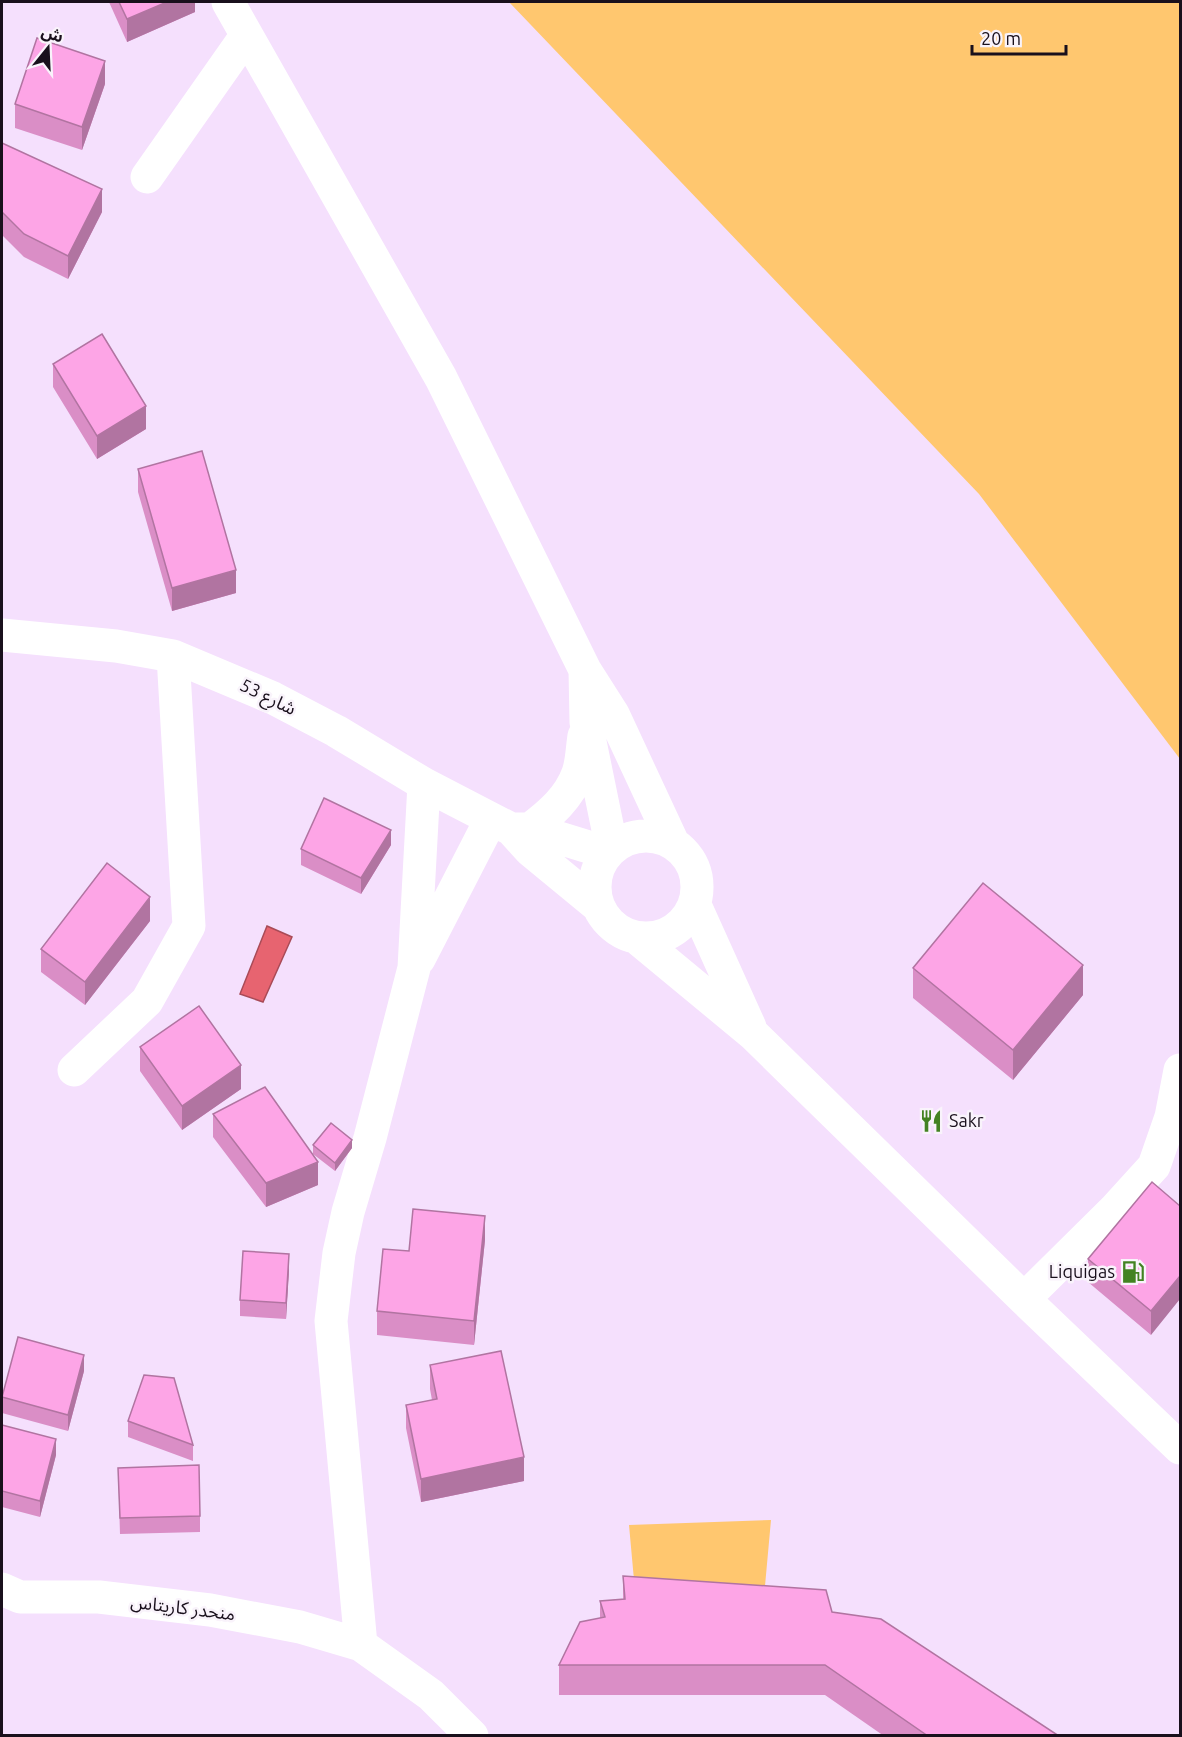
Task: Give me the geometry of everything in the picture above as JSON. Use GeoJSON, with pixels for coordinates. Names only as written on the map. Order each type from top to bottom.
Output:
{"type":"FeatureCollection","features":[{"type":"Feature","properties":{"kind":"street"},"geometry":{"type":"LineString","coordinates":[[228,2],[441,378],[585,670],[614,714],[673,843],[690,860],[698,882],[695,905],[681,925],[661,937],[637,938]]}},
{"type":"Feature","properties":{"kind":"street"},"geometry":{"type":"LineString","coordinates":[[147,177],[246,36]]}},
{"type":"Feature","properties":{"kind":"street","name":"شارع 53"},"geometry":{"type":"LineString","coordinates":[[2,635],[116,646],[173,656],[273,698],[336,731],[424,784],[510,826]]}},
{"type":"Feature","properties":{"kind":"street"},"geometry":{"type":"LineString","coordinates":[[74,1070],[147,1001],[189,926],[173,656]]}},
{"type":"Feature","properties":{"kind":"street"},"geometry":{"type":"LineString","coordinates":[[585,670],[586,722],[610,851]]}},
{"type":"Feature","properties":{"kind":"street"},"geometry":{"type":"LineString","coordinates":[[414,968],[510,826],[555,810],[578,772],[586,722]]}},
{"type":"Feature","properties":{"kind":"street"},"geometry":{"type":"LineString","coordinates":[[362,1646],[331,1321],[339,1253],[348,1212],[370,1138],[414,968],[424,784]]}},
{"type":"Feature","properties":{"kind":"street"},"geometry":{"type":"LineString","coordinates":[[510,826],[610,851]]}},
{"type":"Feature","properties":{"kind":"street"},"geometry":{"type":"LineString","coordinates":[[510,826],[530,850],[598,906],[607,921],[620,932],[637,938],[753,1034],[1180,1448]]}},
{"type":"Feature","properties":{"kind":"street"},"geometry":{"type":"LineString","coordinates":[[598,906],[595,887],[598,868],[610,851],[631,838],[652,836],[673,843]]}},
{"type":"Feature","properties":{"kind":"street"},"geometry":{"type":"LineString","coordinates":[[695,905],[753,1034]]}},
{"type":"Feature","properties":{"kind":"street"},"geometry":{"type":"LineString","coordinates":[[1024,1299],[1114,1210],[1154,1166],[1171,1152],[1171,1117],[1180,1070]]}},
{"type":"Feature","properties":{"kind":"street","name":"منحدر كاريتاس"},"geometry":{"type":"LineString","coordinates":[[2,1589],[20,1597],[99,1597],[210,1610],[300,1627],[362,1646],[430,1695],[472,1736]]}},
{"type":"Feature","properties":{"kind":"shaded area"},"geometry":{"type":"Polygon","coordinates":[[[509,2],[1180,2],[1180,759],[979,494],[509,2]]]}},
{"type":"Feature","properties":{"kind":"shaded area"},"geometry":{"type":"Polygon","coordinates":[[[267,926],[292,937],[263,1002],[240,994],[267,926]]]}},
{"type":"Feature","properties":{"kind":"shaded area"},"geometry":{"type":"Polygon","coordinates":[[[771,1520],[765,1586],[635,1591],[629,1525],[771,1520]]]}},
{"type":"Feature","properties":{"kind":"building"},"geometry":{"type":"Polygon","coordinates":[[[119,2],[167,2],[127,19],[119,2]]]}},
{"type":"Feature","properties":{"kind":"building"},"geometry":{"type":"Polygon","coordinates":[[[37,38],[105,61],[82,127],[15,104],[37,38]]]}},
{"type":"Feature","properties":{"kind":"building"},"geometry":{"type":"Polygon","coordinates":[[[2,143],[102,189],[68,256],[24,234],[2,212],[2,143]]]}},
{"type":"Feature","properties":{"kind":"building"},"geometry":{"type":"Polygon","coordinates":[[[102,334],[146,406],[97,436],[53,364],[102,334]]]}},
{"type":"Feature","properties":{"kind":"building"},"geometry":{"type":"Polygon","coordinates":[[[202,451],[236,570],[172,588],[138,469],[202,451]]]}},
{"type":"Feature","properties":{"kind":"building"},"geometry":{"type":"Polygon","coordinates":[[[324,798],[391,830],[361,878],[301,849],[324,798]]]}},
{"type":"Feature","properties":{"kind":"building"},"geometry":{"type":"Polygon","coordinates":[[[107,863],[150,897],[85,982],[41,949],[107,863]]]}},
{"type":"Feature","properties":{"kind":"building"},"geometry":{"type":"Polygon","coordinates":[[[983,883],[1083,965],[1013,1050],[913,968],[983,883]]]}},
{"type":"Feature","properties":{"kind":"building"},"geometry":{"type":"Polygon","coordinates":[[[199,1006],[241,1065],[182,1106],[140,1047],[199,1006]]]}},
{"type":"Feature","properties":{"kind":"building"},"geometry":{"type":"Polygon","coordinates":[[[265,1087],[318,1162],[266,1183],[213,1114],[265,1087]]]}},
{"type":"Feature","properties":{"kind":"building"},"geometry":{"type":"Polygon","coordinates":[[[331,1123],[352,1140],[335,1163],[313,1145],[331,1123]]]}},
{"type":"Feature","properties":{"kind":"building"},"geometry":{"type":"Polygon","coordinates":[[[1152,1182],[1180,1206],[1180,1276],[1151,1311],[1088,1259],[1152,1182]]]}},
{"type":"Feature","properties":{"kind":"building"},"geometry":{"type":"Polygon","coordinates":[[[413,1209],[485,1216],[474,1321],[377,1311],[383,1249],[409,1251],[413,1209]]]}},
{"type":"Feature","properties":{"kind":"building"},"geometry":{"type":"Polygon","coordinates":[[[243,1251],[289,1254],[286,1303],[240,1300],[243,1251]]]}},
{"type":"Feature","properties":{"kind":"building"},"geometry":{"type":"Polygon","coordinates":[[[18,1337],[84,1355],[68,1415],[2,1397],[18,1337]]]}},
{"type":"Feature","properties":{"kind":"building"},"geometry":{"type":"Polygon","coordinates":[[[501,1351],[524,1457],[421,1479],[406,1405],[437,1399],[430,1365],[501,1351]]]}},
{"type":"Feature","properties":{"kind":"building"},"geometry":{"type":"Polygon","coordinates":[[[144,1375],[174,1378],[193,1445],[128,1421],[144,1375]]]}},
{"type":"Feature","properties":{"kind":"building"},"geometry":{"type":"Polygon","coordinates":[[[2,1425],[56,1439],[40,1501],[2,1491],[2,1425]]]}},
{"type":"Feature","properties":{"kind":"building"},"geometry":{"type":"Polygon","coordinates":[[[199,1465],[200,1516],[120,1518],[118,1468],[199,1465]]]}},
{"type":"Feature","properties":{"kind":"building"},"geometry":{"type":"Polygon","coordinates":[[[623,1576],[826,1590],[832,1612],[881,1619],[1059,1736],[928,1736],[825,1665],[559,1665],[580,1622],[605,1617],[600,1601],[625,1599],[623,1576]]]}},
{"type":"Feature","properties":{"kind":"place","name":"Sakr"},"geometry":{"type":"Point","coordinates":[931,1121]}},
{"type":"Feature","properties":{"kind":"place","name":"Liquigas"},"geometry":{"type":"Point","coordinates":[1133,1272]}}]}
